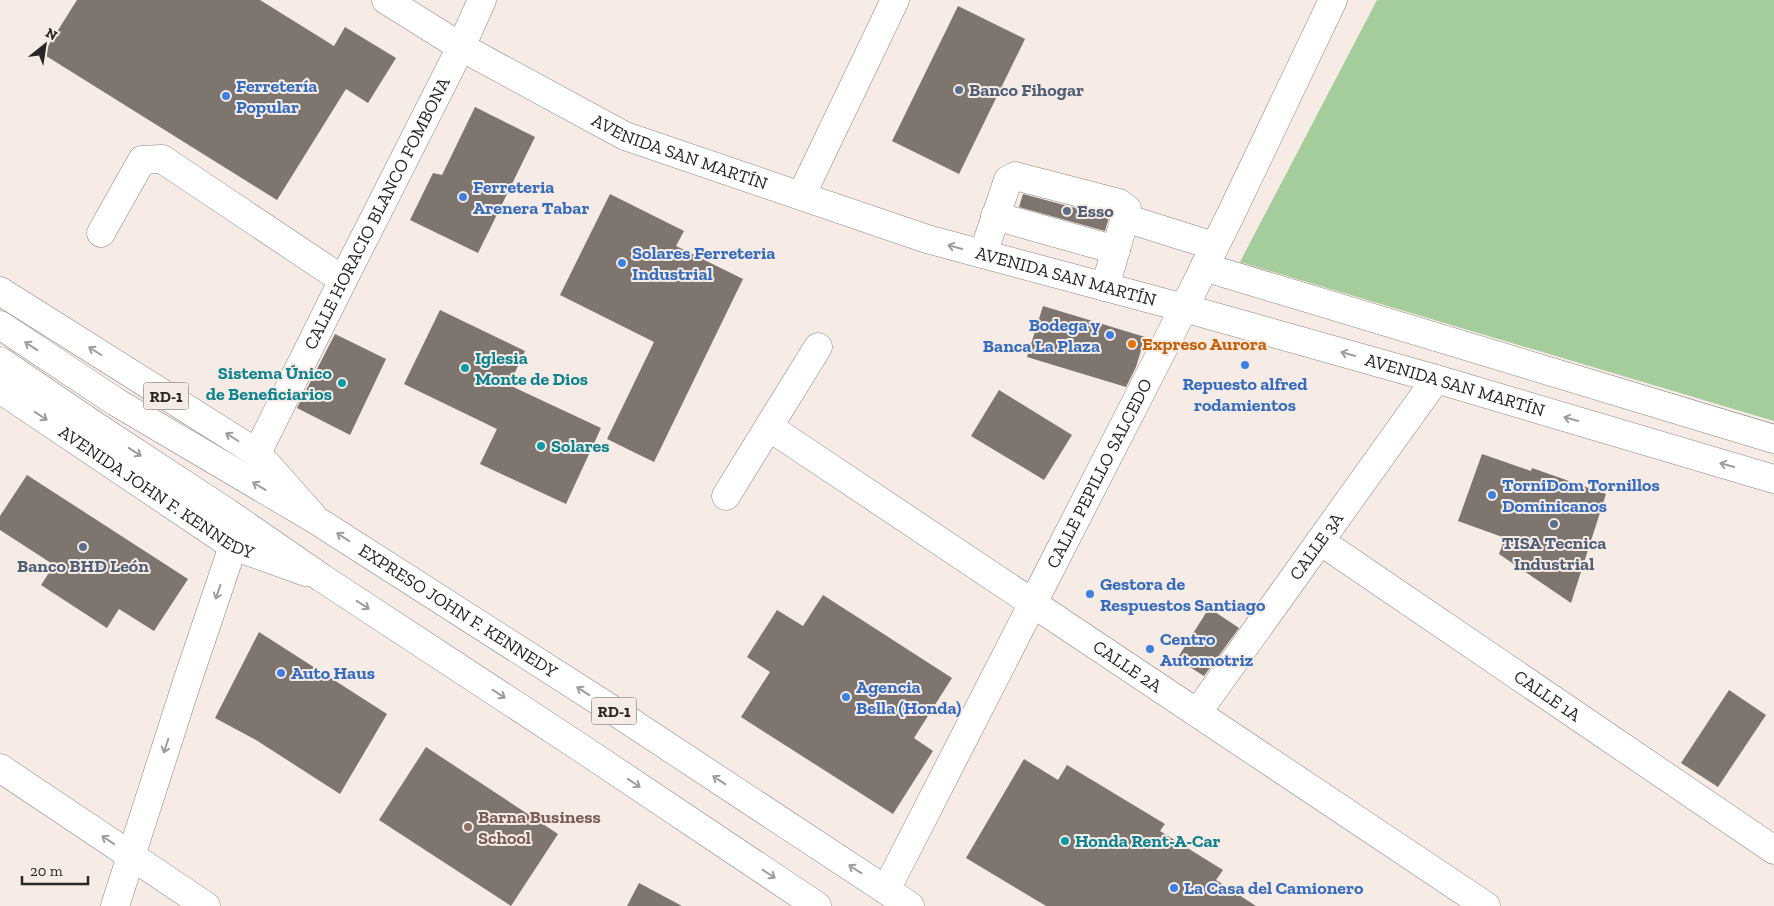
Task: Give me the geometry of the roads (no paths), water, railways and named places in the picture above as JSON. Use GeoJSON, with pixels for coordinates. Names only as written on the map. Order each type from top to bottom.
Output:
{"type":"FeatureCollection","features":[{"type":"Feature","properties":{"kind":"main road","name":"AVENIDA SAN MARTÍN"},"geometry":{"type":"LineString","coordinates":[[386,0],[461,47],[625,136],[927,240],[1184,308],[1436,379],[1774,479]]}},
{"type":"Feature","properties":{"kind":"main road","name":"CALLE HORACIO BLANCO FOMBONA"},"geometry":{"type":"LineString","coordinates":[[257,453],[461,47],[482,0]]}},
{"type":"Feature","properties":{"kind":"main road"},"geometry":{"type":"LineString","coordinates":[[801,196],[895,0]]}},
{"type":"Feature","properties":{"kind":"main road","name":"CALLE PEPILLO SALCEDO"},"geometry":{"type":"LineString","coordinates":[[886,890],[1184,308],[1333,0]]}},
{"type":"Feature","properties":{"kind":"main road"},"geometry":{"type":"LineString","coordinates":[[101,233],[142,160],[162,159],[343,280]]}},
{"type":"Feature","properties":{"kind":"main road"},"geometry":{"type":"LineString","coordinates":[[982,254],[1008,180],[1015,176],[1119,203],[1127,209],[1106,287]]}},
{"type":"Feature","properties":{"kind":"main road"},"geometry":{"type":"LineString","coordinates":[[995,216],[1116,250]]}},
{"type":"Feature","properties":{"kind":"main road"},"geometry":{"type":"LineString","coordinates":[[1125,218],[1209,257],[1774,439]]}},
{"type":"Feature","properties":{"kind":"main road","name":"RD-1"},"geometry":{"type":"LineString","coordinates":[[0,290],[257,453],[316,520]]}},
{"type":"Feature","properties":{"kind":"main road","name":"EXPRESO JOHN F. KENNEDY"},"geometry":{"type":"LineString","coordinates":[[0,325],[116,402],[316,520],[605,705],[910,906]]}},
{"type":"Feature","properties":{"kind":"main road"},"geometry":{"type":"LineString","coordinates":[[726,496],[818,347]]}},
{"type":"Feature","properties":{"kind":"main road","name":"RD-1"},"geometry":{"type":"LineString","coordinates":[[0,361],[322,578],[592,755],[807,903]]}},
{"type":"Feature","properties":{"kind":"main road","name":"CALLE 3A"},"geometry":{"type":"LineString","coordinates":[[1197,713],[1436,379]]}},
{"type":"Feature","properties":{"kind":"main road","name":"AVENIDA JOHN F. KENNEDY"},"geometry":{"type":"LineString","coordinates":[[0,389],[233,546],[322,578]]}},
{"type":"Feature","properties":{"kind":"main road","name":"CALLE 2A"},"geometry":{"type":"LineString","coordinates":[[769,427],[1486,906]]}},
{"type":"Feature","properties":{"kind":"main road","name":"CALLE 1A"},"geometry":{"type":"LineString","coordinates":[[1320,541],[1774,850]]}},
{"type":"Feature","properties":{"kind":"main road"},"geometry":{"type":"LineString","coordinates":[[115,906],[130,855],[233,546]]}},
{"type":"Feature","properties":{"kind":"main road"},"geometry":{"type":"LineString","coordinates":[[0,768],[206,906]]}},
{"type":"Feature","properties":{"kind":"place","name":"Banco Fihogar"},"geometry":{"type":"Point","coordinates":[959,90]}},
{"type":"Feature","properties":{"kind":"place","name":"Ferretería Popular"},"geometry":{"type":"Point","coordinates":[226,96]}},
{"type":"Feature","properties":{"kind":"place","name":"Ferreteria Arenera Tabar"},"geometry":{"type":"Point","coordinates":[463,197]}},
{"type":"Feature","properties":{"kind":"place","name":"Esso"},"geometry":{"type":"Point","coordinates":[1067,211]}},
{"type":"Feature","properties":{"kind":"place","name":"Solares Ferreteria Industrial"},"geometry":{"type":"Point","coordinates":[622,263]}},
{"type":"Feature","properties":{"kind":"place","name":"Bodega y Banca La Plaza"},"geometry":{"type":"Point","coordinates":[1110,335]}},
{"type":"Feature","properties":{"kind":"place","name":"Expreso Aurora"},"geometry":{"type":"Point","coordinates":[1132,344]}},
{"type":"Feature","properties":{"kind":"place","name":"Repuesto alfred rodamientos"},"geometry":{"type":"Point","coordinates":[1245,365]}},
{"type":"Feature","properties":{"kind":"place","name":"Iglesia Monte de Dios"},"geometry":{"type":"Point","coordinates":[465,368]}},
{"type":"Feature","properties":{"kind":"place","name":"Sistema Único de Beneficiarios"},"geometry":{"type":"Point","coordinates":[342,383]}},
{"type":"Feature","properties":{"kind":"place","name":"Solares"},"geometry":{"type":"Point","coordinates":[541,446]}},
{"type":"Feature","properties":{"kind":"place","name":"TorniDom Tornillos Dominicanos"},"geometry":{"type":"Point","coordinates":[1492,495]}},
{"type":"Feature","properties":{"kind":"place","name":"TISA Tecnica Industrial"},"geometry":{"type":"Point","coordinates":[1554,524]}},
{"type":"Feature","properties":{"kind":"place","name":"Banco BHD León"},"geometry":{"type":"Point","coordinates":[83,547]}},
{"type":"Feature","properties":{"kind":"place","name":"Gestora de Respuestos Santiago"},"geometry":{"type":"Point","coordinates":[1090,594]}},
{"type":"Feature","properties":{"kind":"place","name":"Centro Automotriz"},"geometry":{"type":"Point","coordinates":[1150,649]}},
{"type":"Feature","properties":{"kind":"place","name":"Auto Haus"},"geometry":{"type":"Point","coordinates":[281,673]}},
{"type":"Feature","properties":{"kind":"place","name":"Agencia Bella (Honda)"},"geometry":{"type":"Point","coordinates":[846,697]}},
{"type":"Feature","properties":{"kind":"place","name":"Barna Business School"},"geometry":{"type":"Point","coordinates":[468,827]}},
{"type":"Feature","properties":{"kind":"place","name":"Honda Rent-A-Car"},"geometry":{"type":"Point","coordinates":[1065,841]}},
{"type":"Feature","properties":{"kind":"place","name":"La Casa del Camionero"},"geometry":{"type":"Point","coordinates":[1174,888]}}]}
